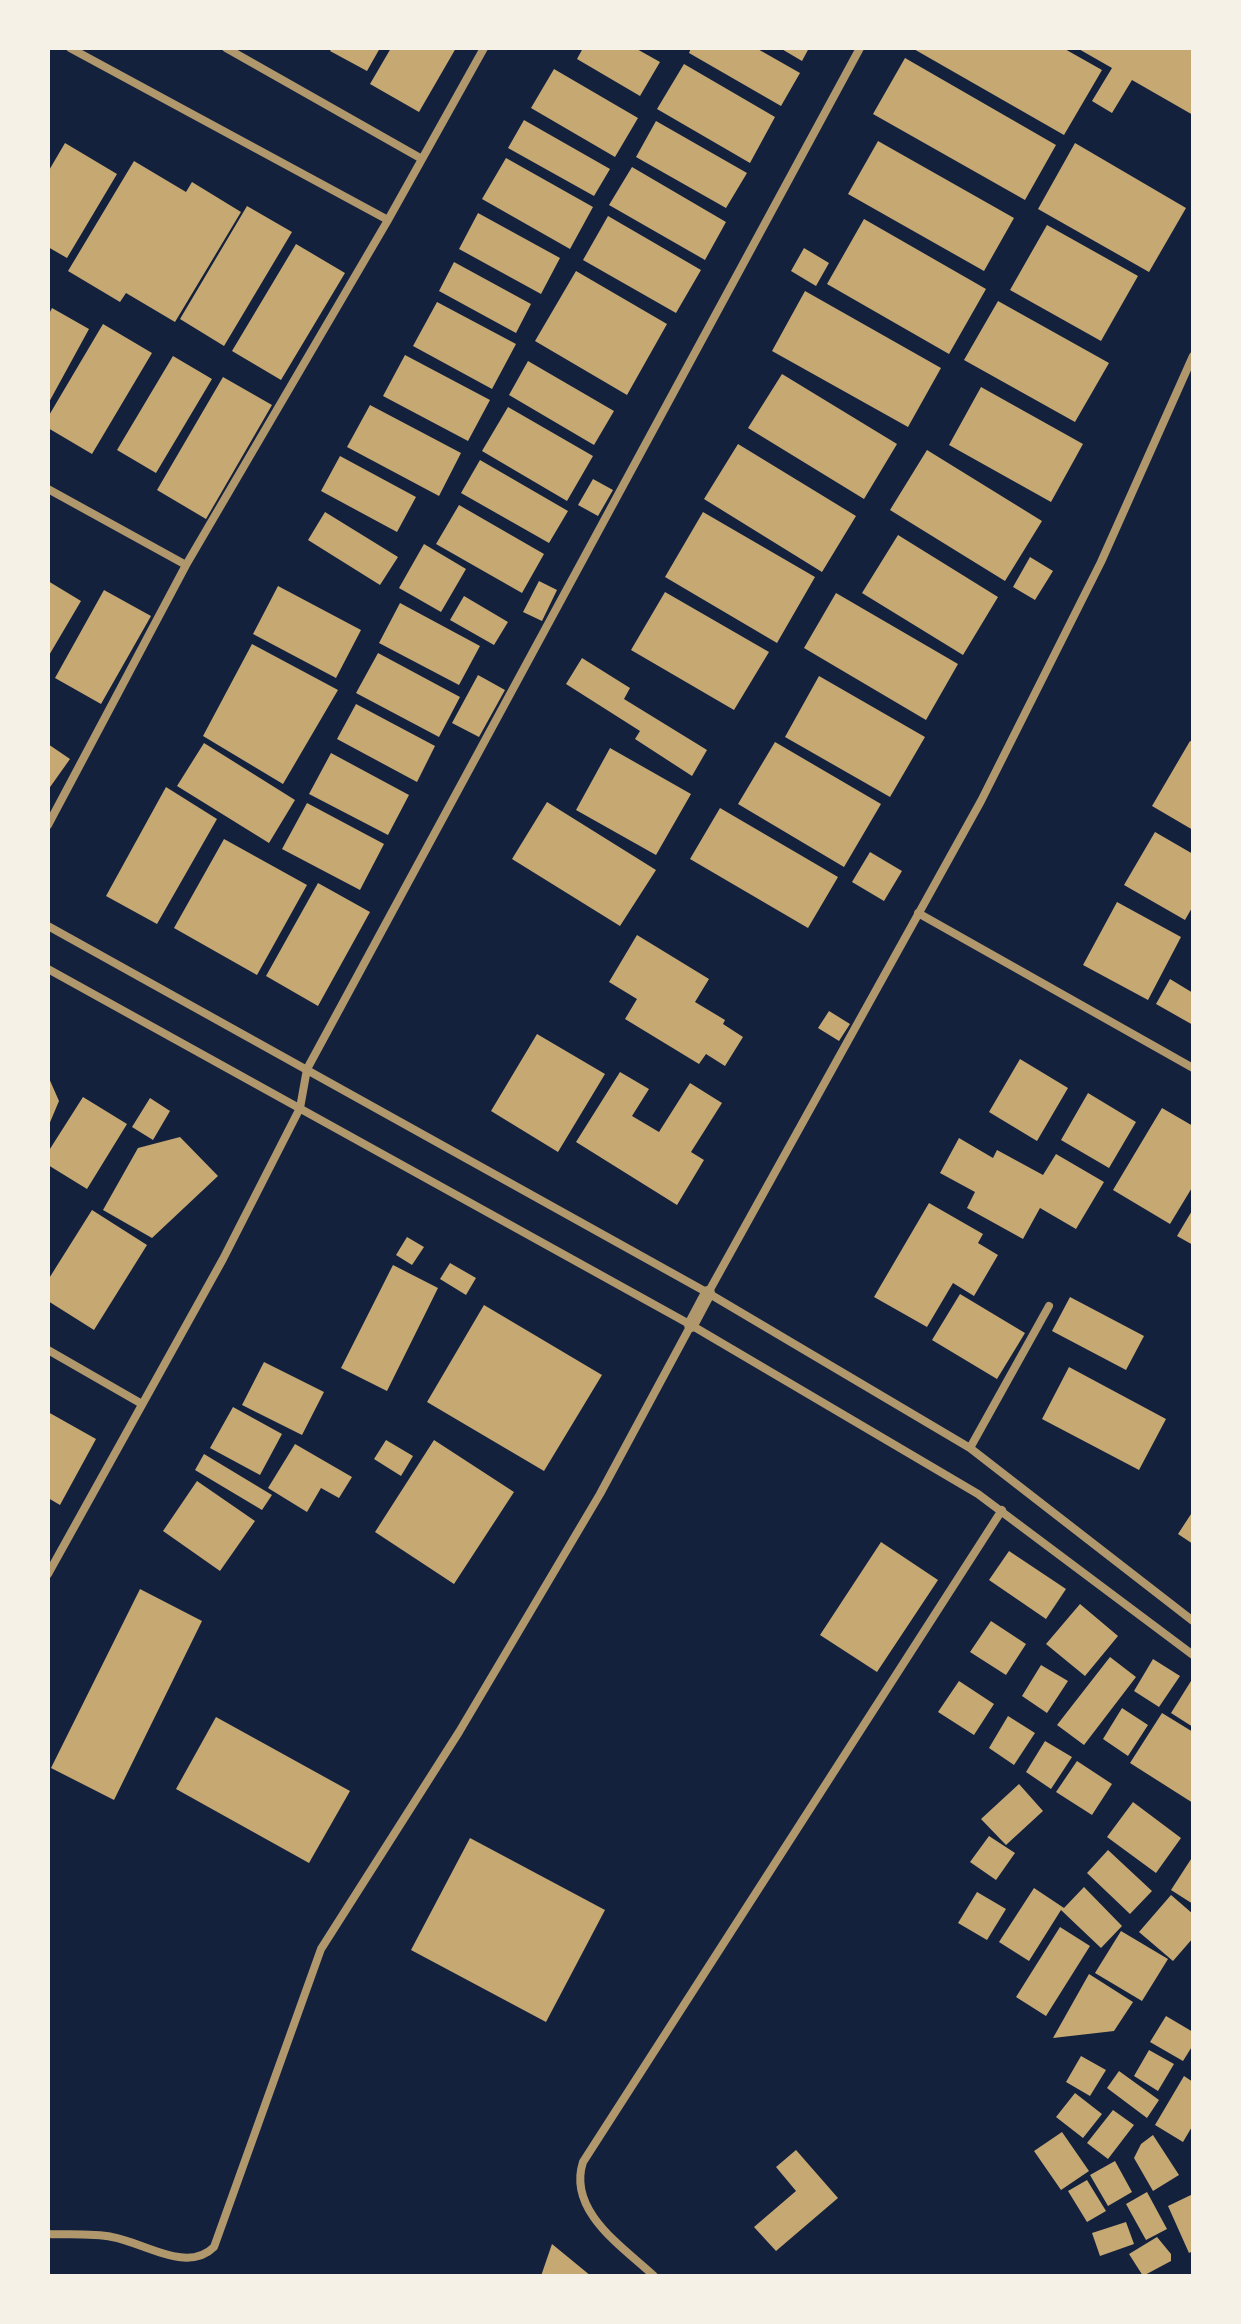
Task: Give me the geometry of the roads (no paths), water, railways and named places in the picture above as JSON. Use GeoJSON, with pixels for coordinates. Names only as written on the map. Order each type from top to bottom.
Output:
{"type":"FeatureCollection","features":[{"type":"Feature","properties":{"kind":"street"},"geometry":{"type":"LineString","coordinates":[[70,48],[388,220]]}},
{"type":"Feature","properties":{"kind":"street"},"geometry":{"type":"LineString","coordinates":[[226,48],[422,159]]}},
{"type":"Feature","properties":{"kind":"street"},"geometry":{"type":"LineString","coordinates":[[48,825],[186,565],[388,220],[484,48]]}},
{"type":"Feature","properties":{"kind":"street"},"geometry":{"type":"LineString","coordinates":[[48,1574],[223,1259],[300,1108],[307,1069],[860,48]]}},
{"type":"Feature","properties":{"kind":"street"},"geometry":{"type":"LineString","coordinates":[[48,2234],[112,2237],[183,2258],[203,2256],[214,2247],[321,1949],[459,1732],[600,1494],[981,801],[1101,562],[1193,356]]}},
{"type":"Feature","properties":{"kind":"street"},"geometry":{"type":"LineString","coordinates":[[48,489],[186,565]]}},
{"type":"Feature","properties":{"kind":"street"},"geometry":{"type":"LineString","coordinates":[[918,913],[1193,1068]]}},
{"type":"Feature","properties":{"kind":"street"},"geometry":{"type":"LineString","coordinates":[[48,926],[708,1293],[970,1448],[1193,1621]]}},
{"type":"Feature","properties":{"kind":"street"},"geometry":{"type":"LineString","coordinates":[[48,969],[691,1325],[1002,1510],[1193,1655]]}},
{"type":"Feature","properties":{"kind":"street"},"geometry":{"type":"LineString","coordinates":[[970,1448],[1049,1306]]}},
{"type":"Feature","properties":{"kind":"street"},"geometry":{"type":"LineString","coordinates":[[48,1350],[142,1404]]}},
{"type":"Feature","properties":{"kind":"street"},"geometry":{"type":"LineString","coordinates":[[654,2276],[600,2226],[582,2198],[578,2177],[583,2162],[1002,1510]]}}]}
